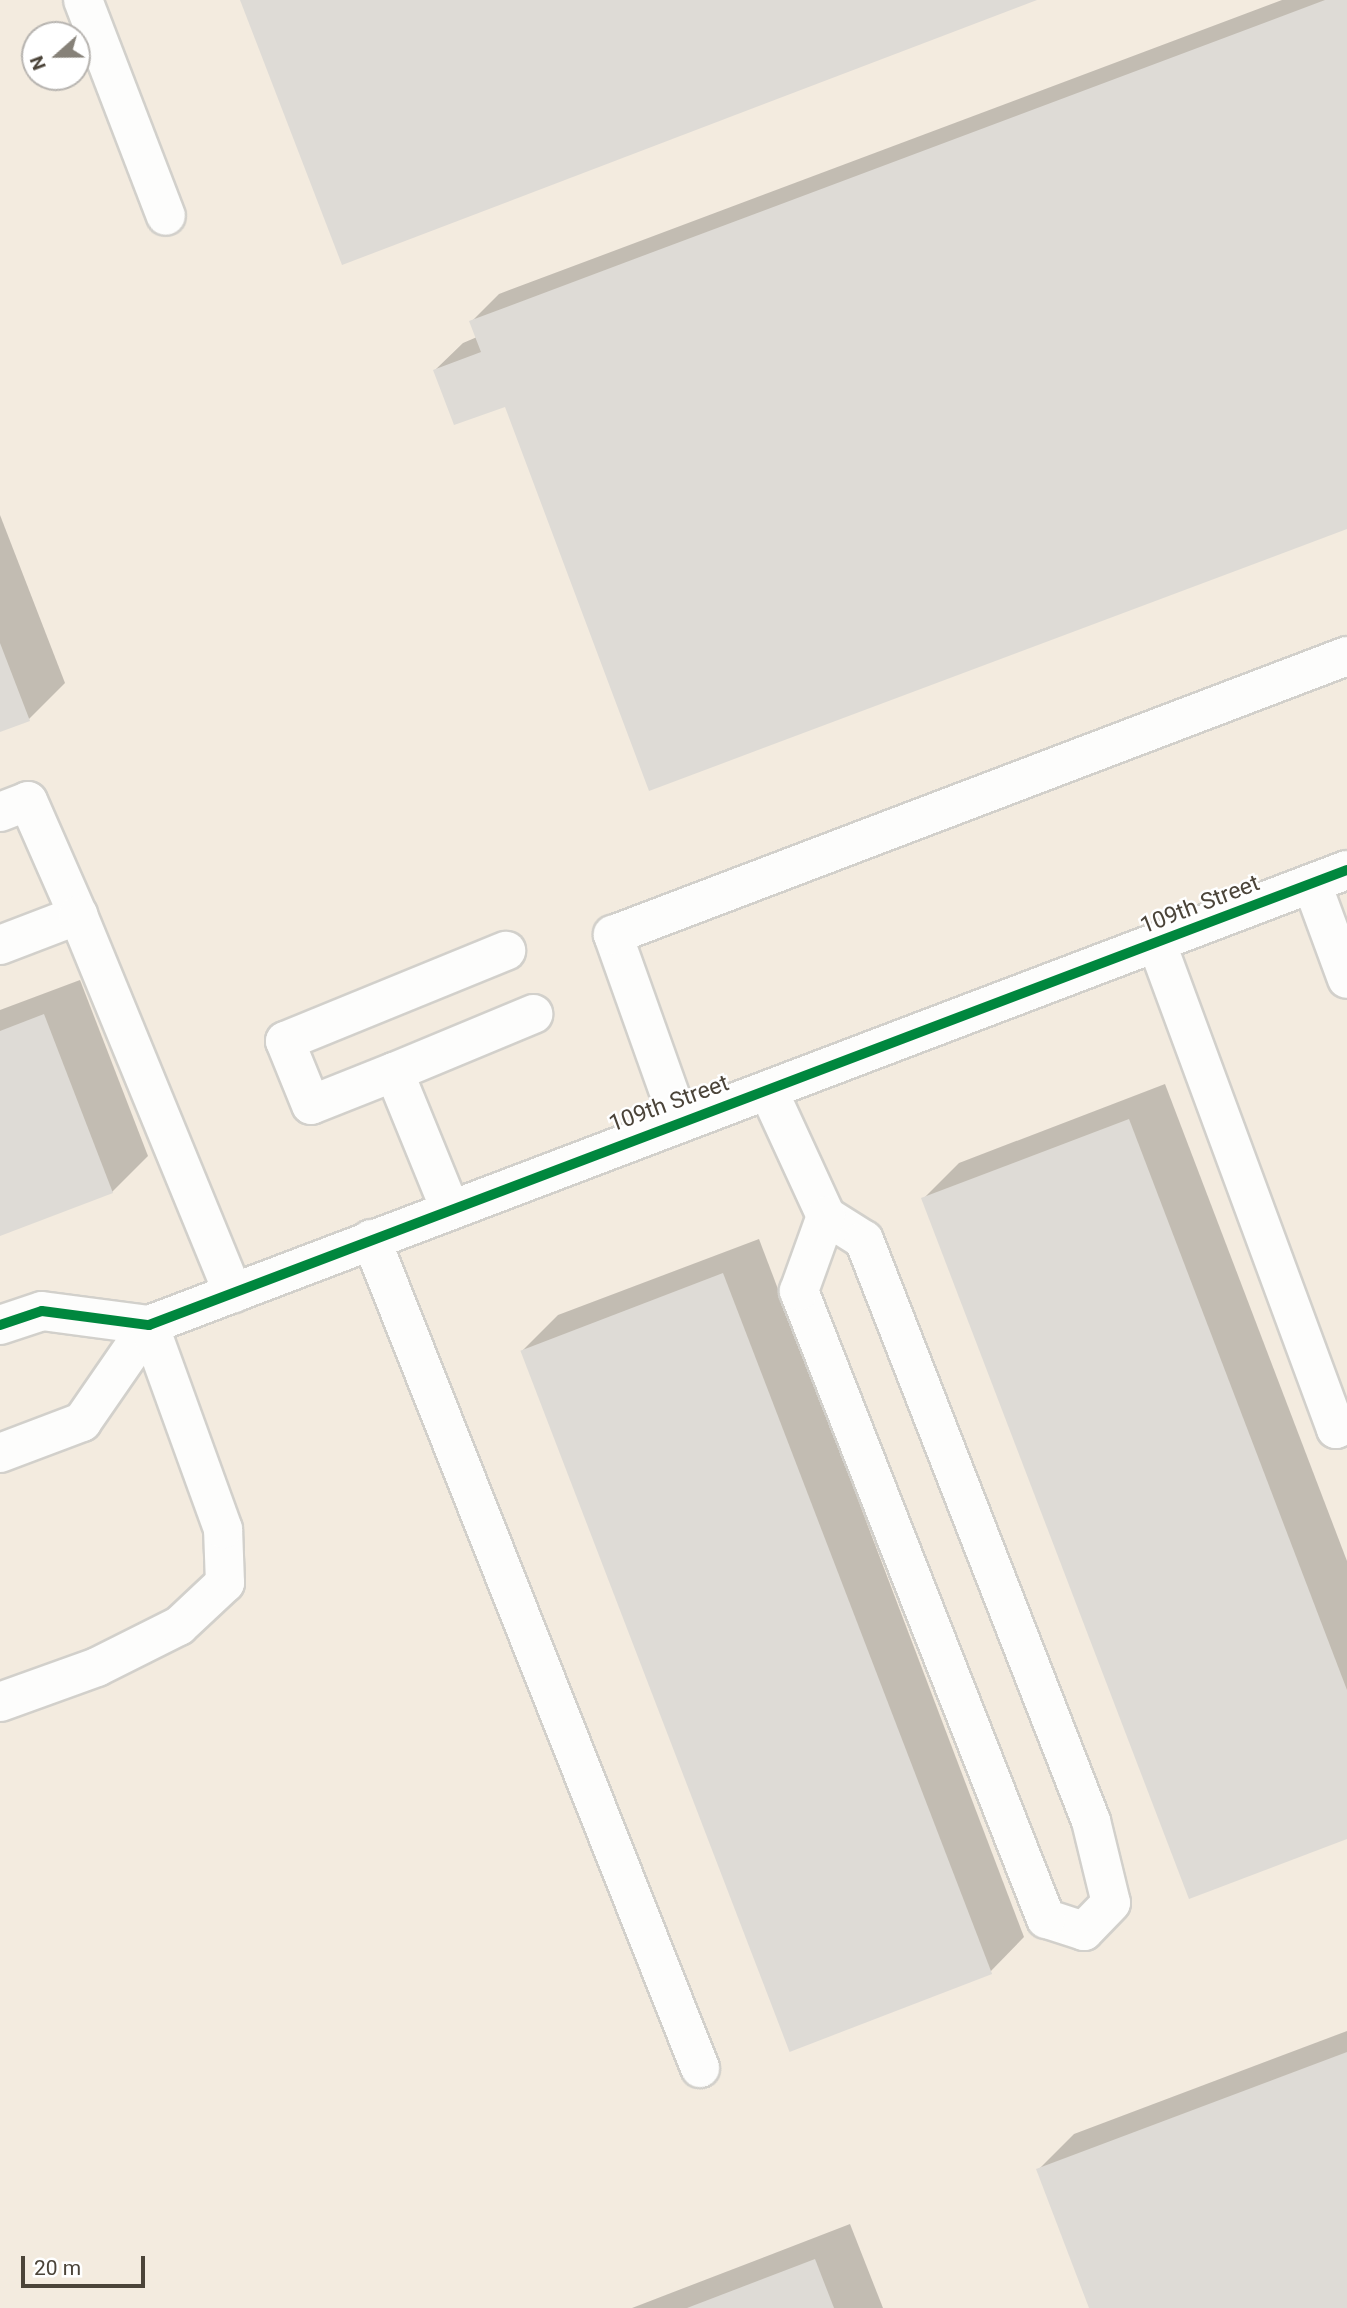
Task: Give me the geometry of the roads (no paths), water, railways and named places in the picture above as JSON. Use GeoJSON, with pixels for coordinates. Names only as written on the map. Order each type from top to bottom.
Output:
{"type":"FeatureCollection","features":[{"type":"Feature","properties":{"kind":"street"},"geometry":{"type":"LineString","coordinates":[[83,0],[166,216]]}},
{"type":"Feature","properties":{"kind":"street"},"geometry":{"type":"LineString","coordinates":[[680,1123],[612,935],[1347,656]]}},
{"type":"Feature","properties":{"kind":"street"},"geometry":{"type":"LineString","coordinates":[[0,812],[28,801],[78,915],[233,1293]]}},
{"type":"Feature","properties":{"kind":"street","name":"109th Street"},"geometry":{"type":"LineString","coordinates":[[0,1325],[42,1311],[149,1325],[1347,870]]}},
{"type":"Feature","properties":{"kind":"street"},"geometry":{"type":"LineString","coordinates":[[1312,884],[1347,979]]}},
{"type":"Feature","properties":{"kind":"street"},"geometry":{"type":"LineString","coordinates":[[0,945],[78,915]]}},
{"type":"Feature","properties":{"kind":"street"},"geometry":{"type":"LineString","coordinates":[[1157,944],[1336,1429],[1347,1424]]}},
{"type":"Feature","properties":{"kind":"street"},"geometry":{"type":"LineString","coordinates":[[506,951],[285,1041],[311,1105],[533,1014]]}},
{"type":"Feature","properties":{"kind":"street"},"geometry":{"type":"LineString","coordinates":[[394,1072],[450,1209]]}},
{"type":"Feature","properties":{"kind":"street"},"geometry":{"type":"LineString","coordinates":[[768,1090],[826,1216],[864,1240],[1091,1821],[1111,1903],[1084,1931],[1046,1919],[799,1291],[826,1216]]}},
{"type":"Feature","properties":{"kind":"street"},"geometry":{"type":"LineString","coordinates":[[371,1240],[700,2068]]}},
{"type":"Feature","properties":{"kind":"street"},"geometry":{"type":"LineString","coordinates":[[0,1452],[82,1422],[149,1325]]}},
{"type":"Feature","properties":{"kind":"street"},"geometry":{"type":"LineString","coordinates":[[0,1702],[97,1667],[180,1626],[225,1583],[223,1529],[149,1325]]}}]}
